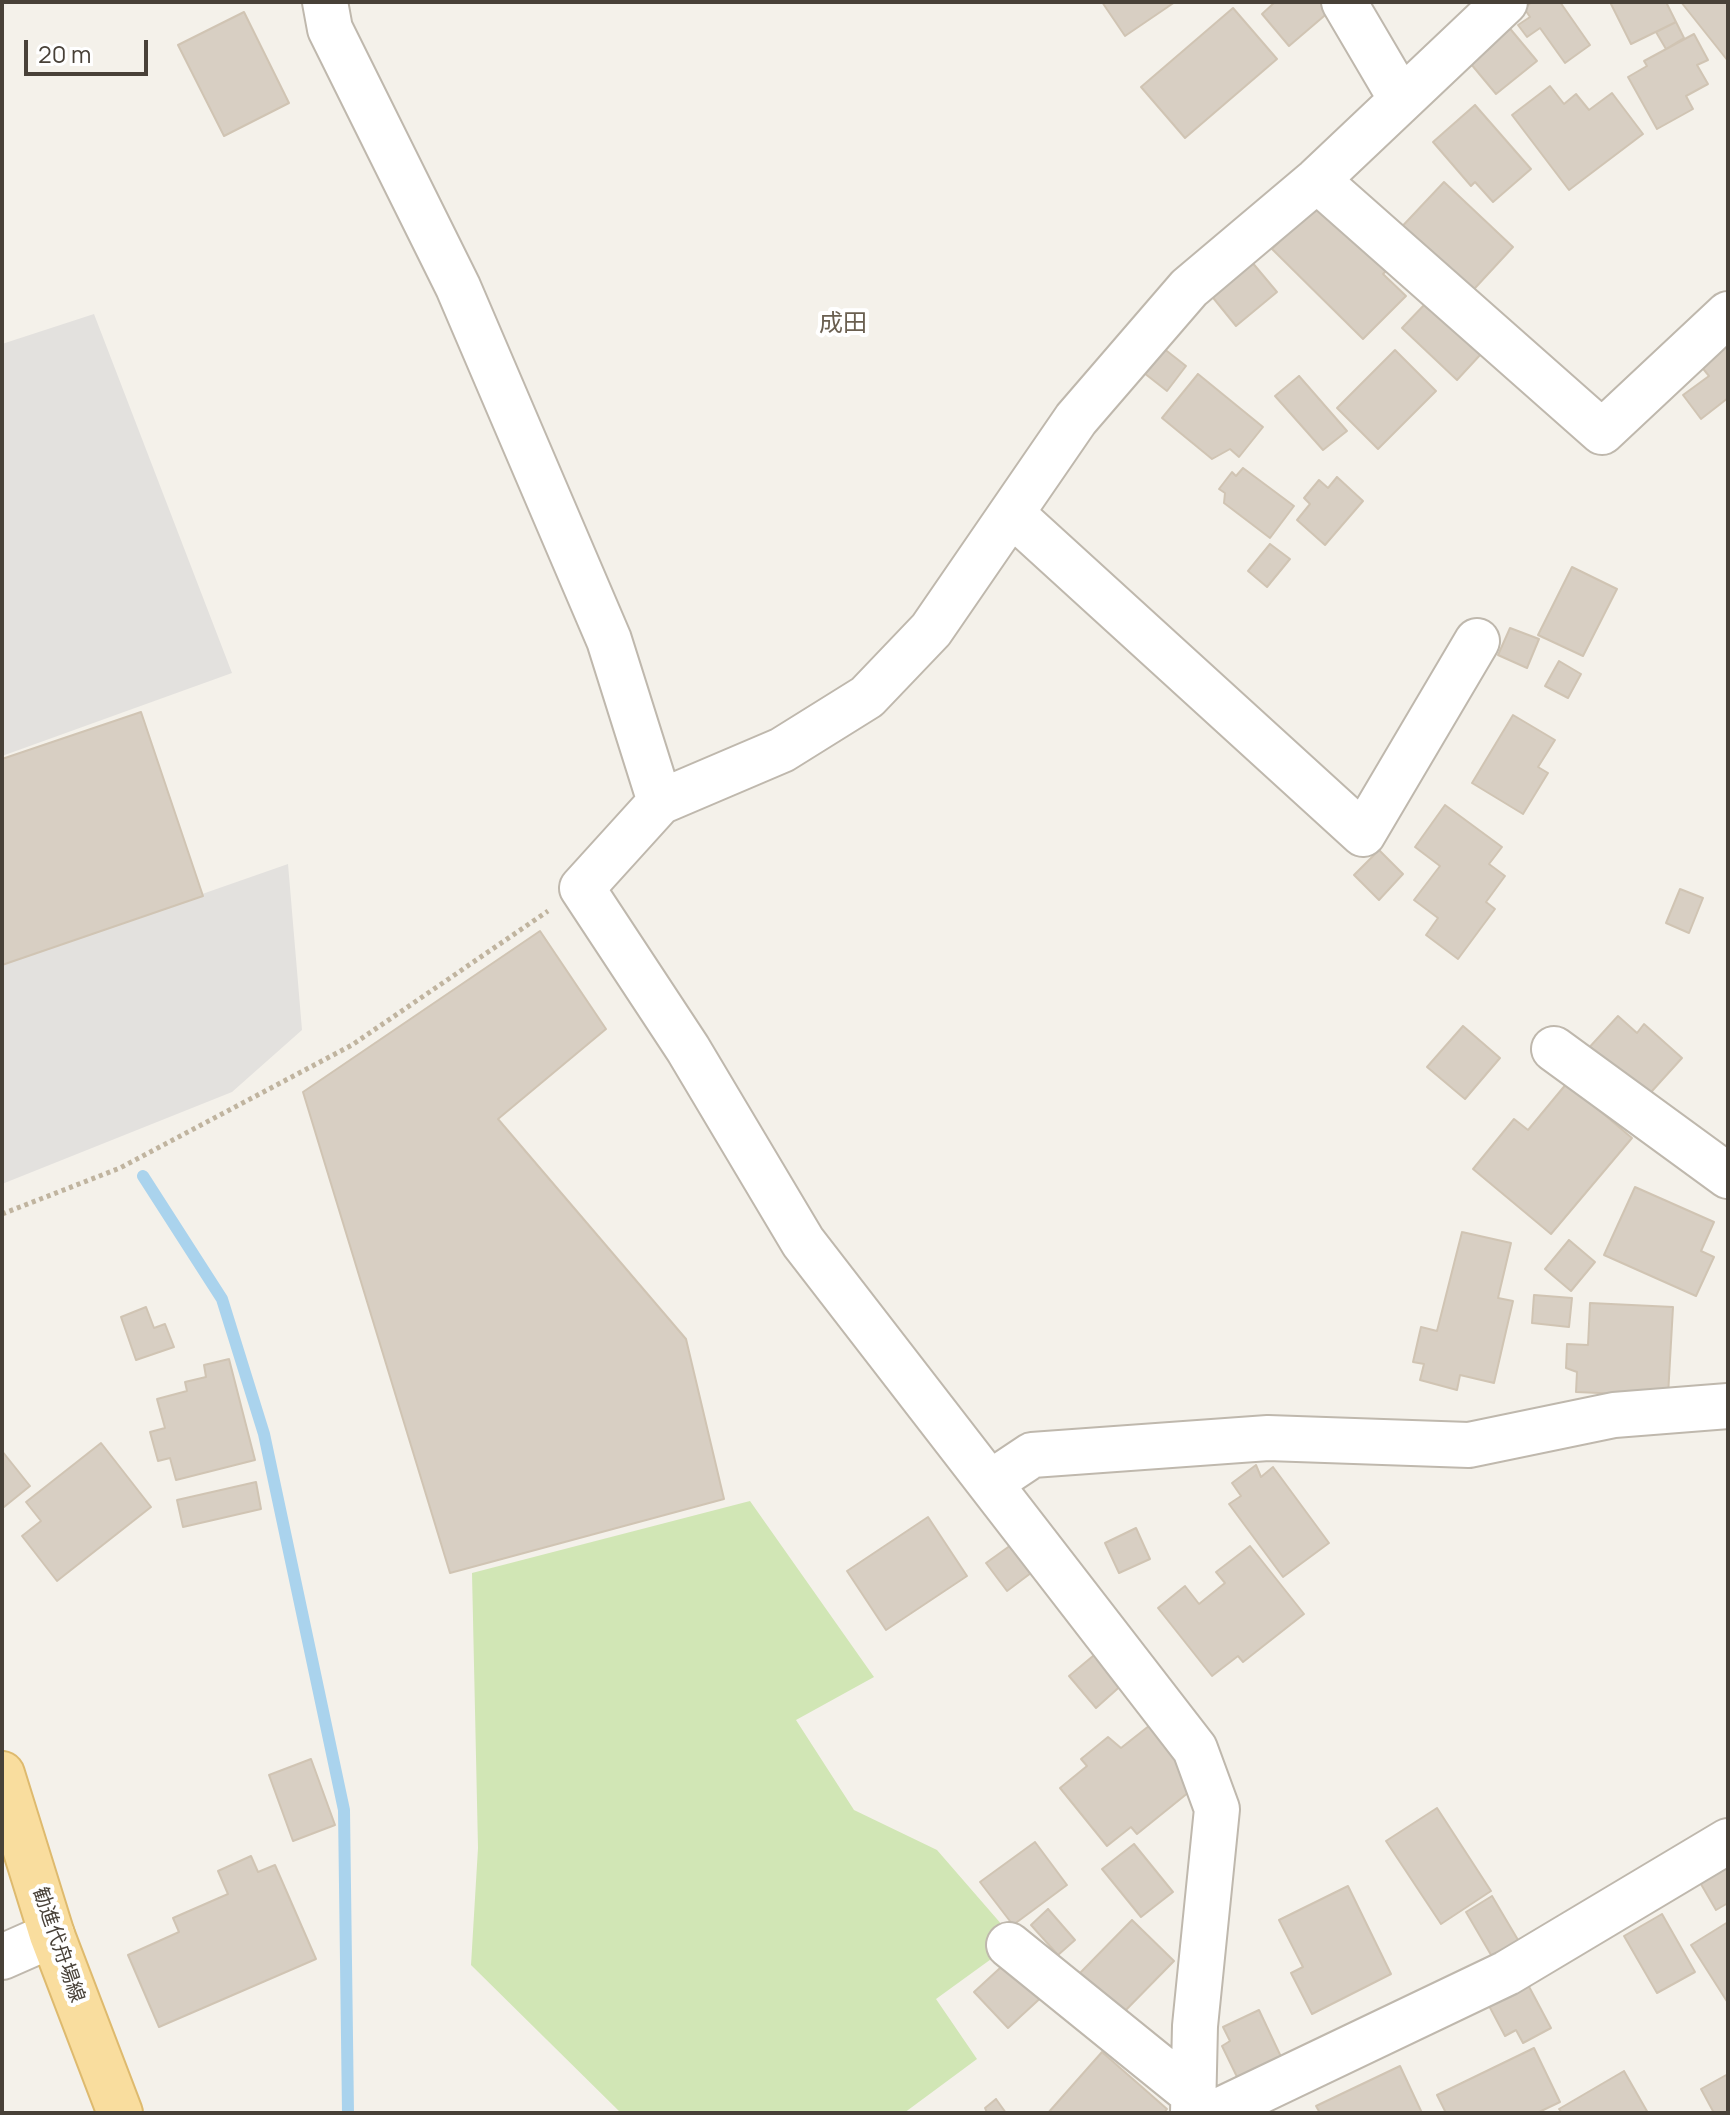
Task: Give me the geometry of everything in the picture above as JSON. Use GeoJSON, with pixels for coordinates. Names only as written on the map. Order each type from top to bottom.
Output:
{"type":"FeatureCollection","features":[{"type":"Feature","properties":{"kind":"main road","name":"勧進代舟場線"},"geometry":{"type":"LineString","coordinates":[[2,1774],[52,1935],[120,2113]]}},
{"type":"Feature","properties":{"kind":"street"},"geometry":{"type":"LineString","coordinates":[[325,2],[330,29],[458,287],[609,640],[660,802]]}},
{"type":"Feature","properties":{"kind":"street"},"geometry":{"type":"LineString","coordinates":[[1344,2],[1401,99]]}},
{"type":"Feature","properties":{"kind":"street"},"geometry":{"type":"LineString","coordinates":[[1200,2107],[1195,2026],[1217,1809],[1195,1749],[803,1242],[688,1049],[582,888],[660,802],[782,750],[867,697],[931,630],[1076,419],[1189,288],[1317,180],[1505,2]]}},
{"type":"Feature","properties":{"kind":"street"},"geometry":{"type":"LineString","coordinates":[[1317,180],[1602,432],[1728,314]]}},
{"type":"Feature","properties":{"kind":"street"},"geometry":{"type":"LineString","coordinates":[[1012,514],[1363,834],[1477,641]]}},
{"type":"Feature","properties":{"kind":"street"},"geometry":{"type":"LineString","coordinates":[[1554,1049],[1728,1176]]}},
{"type":"Feature","properties":{"kind":"street"},"geometry":{"type":"LineString","coordinates":[[990,1483],[1032,1455],[1268,1438],[1469,1445],[1614,1415],[1728,1406]]}},
{"type":"Feature","properties":{"kind":"street"},"geometry":{"type":"LineString","coordinates":[[1200,2107],[1507,1973],[1728,1841]]}},
{"type":"Feature","properties":{"kind":"street"},"geometry":{"type":"LineString","coordinates":[[2,1957],[52,1935]]}},
{"type":"Feature","properties":{"kind":"street"},"geometry":{"type":"LineString","coordinates":[[1009,1945],[1200,2107]]}},
{"type":"Feature","properties":{"kind":"path"},"geometry":{"type":"LineString","coordinates":[[2,1214],[120,1168],[352,1045],[582,888]]}},
{"type":"Feature","properties":{"kind":"green space"},"geometry":{"type":"Polygon","coordinates":[[[750,1501],[874,1677],[796,1720],[854,1810],[937,1850],[1016,1941],[936,1999],[977,2059],[904,2113],[621,2113],[471,1965],[478,1848],[472,1573],[750,1501]]]}},
{"type":"Feature","properties":{"kind":"shaded area"},"geometry":{"type":"Polygon","coordinates":[[[94,314],[232,673],[2,756],[2,344],[94,314]]]}},
{"type":"Feature","properties":{"kind":"shaded area"},"geometry":{"type":"Polygon","coordinates":[[[288,864],[302,1030],[232,1092],[2,1184],[2,964],[288,864]]]}},
{"type":"Feature","properties":{"kind":"building"},"geometry":{"type":"Polygon","coordinates":[[[1102,2],[1175,2],[1125,36],[1102,2]]]}},
{"type":"Feature","properties":{"kind":"building"},"geometry":{"type":"Polygon","coordinates":[[[1275,2],[1334,2],[1337,5],[1289,46],[1262,14],[1275,2]]]}},
{"type":"Feature","properties":{"kind":"building"},"geometry":{"type":"Polygon","coordinates":[[[1532,2],[1560,2],[1590,45],[1565,63],[1540,28],[1527,37],[1518,25],[1530,17],[1524,8],[1532,2]]]}},
{"type":"Feature","properties":{"kind":"building"},"geometry":{"type":"Polygon","coordinates":[[[1610,2],[1666,2],[1676,22],[1631,44],[1610,2]]]}},
{"type":"Feature","properties":{"kind":"building"},"geometry":{"type":"Polygon","coordinates":[[[1681,2],[1728,2],[1728,61],[1681,2]]]}},
{"type":"Feature","properties":{"kind":"building"},"geometry":{"type":"Polygon","coordinates":[[[1233,8],[1277,59],[1185,138],[1141,87],[1233,8]]]}},
{"type":"Feature","properties":{"kind":"building"},"geometry":{"type":"Polygon","coordinates":[[[244,12],[289,103],[224,136],[178,45],[244,12]]]}},
{"type":"Feature","properties":{"kind":"building"},"geometry":{"type":"Polygon","coordinates":[[[1676,22],[1684,38],[1666,49],[1656,32],[1676,22]]]}},
{"type":"Feature","properties":{"kind":"building"},"geometry":{"type":"Polygon","coordinates":[[[1507,25],[1537,61],[1496,94],[1466,58],[1507,25]]]}},
{"type":"Feature","properties":{"kind":"building"},"geometry":{"type":"Polygon","coordinates":[[[1694,34],[1708,60],[1697,65],[1708,84],[1686,96],[1693,109],[1657,129],[1628,77],[1647,66],[1644,61],[1694,34]]]}},
{"type":"Feature","properties":{"kind":"building"},"geometry":{"type":"Polygon","coordinates":[[[1550,86],[1564,104],[1576,94],[1589,110],[1612,93],[1643,134],[1569,190],[1512,115],[1550,86]]]}},
{"type":"Feature","properties":{"kind":"building"},"geometry":{"type":"Polygon","coordinates":[[[1475,105],[1531,169],[1493,202],[1475,182],[1471,186],[1433,142],[1475,105]]]}},
{"type":"Feature","properties":{"kind":"building"},"geometry":{"type":"Polygon","coordinates":[[[1444,182],[1513,247],[1464,300],[1394,235],[1444,182]]]}},
{"type":"Feature","properties":{"kind":"building"},"geometry":{"type":"Polygon","coordinates":[[[1325,197],[1393,264],[1383,274],[1406,296],[1363,339],[1272,249],[1325,197]]]}},
{"type":"Feature","properties":{"kind":"building"},"geometry":{"type":"Polygon","coordinates":[[[1251,261],[1277,292],[1236,326],[1210,294],[1251,261]]]}},
{"type":"Feature","properties":{"kind":"building"},"geometry":{"type":"Polygon","coordinates":[[[1427,302],[1481,354],[1457,380],[1402,328],[1427,302]]]}},
{"type":"Feature","properties":{"kind":"building"},"geometry":{"type":"Polygon","coordinates":[[[1728,335],[1728,398],[1701,419],[1683,395],[1709,376],[1696,360],[1728,335]]]}},
{"type":"Feature","properties":{"kind":"building"},"geometry":{"type":"Polygon","coordinates":[[[1158,344],[1186,366],[1167,391],[1139,369],[1158,344]]]}},
{"type":"Feature","properties":{"kind":"building"},"geometry":{"type":"Polygon","coordinates":[[[1395,350],[1436,391],[1378,449],[1337,408],[1395,350]]]}},
{"type":"Feature","properties":{"kind":"building"},"geometry":{"type":"Polygon","coordinates":[[[1198,374],[1263,427],[1239,457],[1230,449],[1212,459],[1162,418],[1198,374]]]}},
{"type":"Feature","properties":{"kind":"building"},"geometry":{"type":"Polygon","coordinates":[[[1299,376],[1347,431],[1323,450],[1275,396],[1299,376]]]}},
{"type":"Feature","properties":{"kind":"building"},"geometry":{"type":"Polygon","coordinates":[[[1243,468],[1294,506],[1270,538],[1224,503],[1225,493],[1219,489],[1232,472],[1236,476],[1243,468]]]}},
{"type":"Feature","properties":{"kind":"building"},"geometry":{"type":"Polygon","coordinates":[[[1337,477],[1363,501],[1325,545],[1297,520],[1310,504],[1304,498],[1319,480],[1328,488],[1337,477]]]}},
{"type":"Feature","properties":{"kind":"building"},"geometry":{"type":"Polygon","coordinates":[[[1270,544],[1290,559],[1267,587],[1248,571],[1270,544]]]}},
{"type":"Feature","properties":{"kind":"building"},"geometry":{"type":"Polygon","coordinates":[[[1572,567],[1617,589],[1583,656],[1538,635],[1572,567]]]}},
{"type":"Feature","properties":{"kind":"building"},"geometry":{"type":"Polygon","coordinates":[[[1510,628],[1539,639],[1527,668],[1498,655],[1510,628]]]}},
{"type":"Feature","properties":{"kind":"building"},"geometry":{"type":"Polygon","coordinates":[[[1559,661],[1581,674],[1568,698],[1545,686],[1559,661]]]}},
{"type":"Feature","properties":{"kind":"building"},"geometry":{"type":"Polygon","coordinates":[[[141,712],[203,896],[2,965],[2,759],[141,712]]]}},
{"type":"Feature","properties":{"kind":"building"},"geometry":{"type":"Polygon","coordinates":[[[1513,715],[1555,740],[1538,767],[1548,773],[1523,814],[1472,783],[1513,715]]]}},
{"type":"Feature","properties":{"kind":"building"},"geometry":{"type":"Polygon","coordinates":[[[1445,805],[1502,847],[1489,864],[1505,876],[1486,902],[1495,909],[1458,959],[1426,935],[1438,918],[1414,900],[1440,866],[1415,847],[1445,805]]]}},
{"type":"Feature","properties":{"kind":"building"},"geometry":{"type":"Polygon","coordinates":[[[1379,850],[1403,874],[1379,900],[1354,875],[1379,850]]]}},
{"type":"Feature","properties":{"kind":"building"},"geometry":{"type":"Polygon","coordinates":[[[1680,889],[1703,898],[1689,933],[1666,923],[1680,889]]]}},
{"type":"Feature","properties":{"kind":"building"},"geometry":{"type":"Polygon","coordinates":[[[540,931],[606,1029],[498,1119],[686,1339],[724,1499],[450,1573],[303,1092],[540,931]]]}},
{"type":"Feature","properties":{"kind":"building"},"geometry":{"type":"Polygon","coordinates":[[[1618,1016],[1637,1033],[1644,1024],[1682,1058],[1643,1101],[1586,1051],[1618,1016]]]}},
{"type":"Feature","properties":{"kind":"building"},"geometry":{"type":"Polygon","coordinates":[[[1463,1026],[1500,1058],[1465,1099],[1427,1067],[1463,1026]]]}},
{"type":"Feature","properties":{"kind":"building"},"geometry":{"type":"Polygon","coordinates":[[[1567,1083],[1632,1138],[1551,1234],[1473,1169],[1514,1119],[1528,1130],[1567,1083]]]}},
{"type":"Feature","properties":{"kind":"building"},"geometry":{"type":"Polygon","coordinates":[[[1635,1187],[1714,1222],[1701,1251],[1714,1257],[1696,1296],[1604,1255],[1635,1187]]]}},
{"type":"Feature","properties":{"kind":"building"},"geometry":{"type":"Polygon","coordinates":[[[1462,1232],[1511,1243],[1498,1298],[1513,1301],[1494,1383],[1460,1375],[1457,1390],[1420,1380],[1424,1364],[1413,1362],[1421,1327],[1437,1331],[1462,1232]]]}},
{"type":"Feature","properties":{"kind":"building"},"geometry":{"type":"Polygon","coordinates":[[[1569,1240],[1595,1262],[1571,1291],[1545,1269],[1569,1240]]]}},
{"type":"Feature","properties":{"kind":"building"},"geometry":{"type":"Polygon","coordinates":[[[1534,1295],[1572,1298],[1569,1327],[1532,1323],[1534,1295]]]}},
{"type":"Feature","properties":{"kind":"building"},"geometry":{"type":"Polygon","coordinates":[[[1590,1303],[1673,1307],[1668,1396],[1576,1392],[1577,1372],[1566,1368],[1567,1344],[1588,1345],[1590,1303]]]}},
{"type":"Feature","properties":{"kind":"building"},"geometry":{"type":"Polygon","coordinates":[[[146,1307],[154,1328],[165,1324],[174,1347],[136,1360],[121,1317],[146,1307]]]}},
{"type":"Feature","properties":{"kind":"building"},"geometry":{"type":"Polygon","coordinates":[[[229,1359],[255,1460],[176,1480],[170,1458],[158,1461],[150,1432],[165,1428],[157,1399],[187,1391],[185,1382],[206,1377],[204,1365],[229,1359]]]}},
{"type":"Feature","properties":{"kind":"building"},"geometry":{"type":"Polygon","coordinates":[[[101,1443],[151,1507],[57,1581],[22,1536],[41,1521],[26,1502],[101,1443]]]}},
{"type":"Feature","properties":{"kind":"building"},"geometry":{"type":"Polygon","coordinates":[[[2,1451],[30,1486],[4,1507],[2,1504],[2,1451]]]}},
{"type":"Feature","properties":{"kind":"building"},"geometry":{"type":"Polygon","coordinates":[[[1256,1465],[1261,1477],[1273,1467],[1329,1543],[1283,1577],[1229,1504],[1241,1496],[1232,1483],[1256,1465]]]}},
{"type":"Feature","properties":{"kind":"building"},"geometry":{"type":"Polygon","coordinates":[[[256,1482],[261,1509],[183,1527],[177,1500],[256,1482]]]}},
{"type":"Feature","properties":{"kind":"building"},"geometry":{"type":"Polygon","coordinates":[[[928,1517],[967,1576],[886,1630],[847,1571],[928,1517]]]}},
{"type":"Feature","properties":{"kind":"building"},"geometry":{"type":"Polygon","coordinates":[[[1136,1528],[1150,1559],[1119,1573],[1105,1543],[1136,1528]]]}},
{"type":"Feature","properties":{"kind":"building"},"geometry":{"type":"Polygon","coordinates":[[[1011,1545],[1031,1573],[1007,1591],[986,1563],[1011,1545]]]}},
{"type":"Feature","properties":{"kind":"building"},"geometry":{"type":"Polygon","coordinates":[[[1250,1546],[1304,1614],[1243,1662],[1238,1656],[1212,1676],[1158,1608],[1185,1586],[1199,1604],[1225,1583],[1216,1572],[1250,1546]]]}},
{"type":"Feature","properties":{"kind":"building"},"geometry":{"type":"Polygon","coordinates":[[[1099,1651],[1125,1682],[1096,1708],[1069,1676],[1099,1651]]]}},
{"type":"Feature","properties":{"kind":"building"},"geometry":{"type":"Polygon","coordinates":[[[1159,1718],[1199,1784],[1137,1834],[1131,1827],[1107,1846],[1060,1788],[1087,1766],[1081,1759],[1108,1737],[1121,1748],[1159,1718]]]}},
{"type":"Feature","properties":{"kind":"building"},"geometry":{"type":"Polygon","coordinates":[[[311,1759],[335,1825],[293,1841],[269,1775],[311,1759]]]}},
{"type":"Feature","properties":{"kind":"building"},"geometry":{"type":"Polygon","coordinates":[[[1437,1808],[1491,1891],[1441,1924],[1386,1841],[1437,1808]]]}},
{"type":"Feature","properties":{"kind":"building"},"geometry":{"type":"Polygon","coordinates":[[[1035,1842],[1067,1885],[1013,1925],[980,1882],[1035,1842]]]}},
{"type":"Feature","properties":{"kind":"building"},"geometry":{"type":"Polygon","coordinates":[[[1134,1844],[1173,1892],[1141,1917],[1102,1869],[1134,1844]]]}},
{"type":"Feature","properties":{"kind":"building"},"geometry":{"type":"Polygon","coordinates":[[[251,1856],[258,1872],[275,1865],[316,1959],[159,2027],[128,1955],[179,1932],[173,1918],[228,1894],[218,1871],[251,1856]]]}},
{"type":"Feature","properties":{"kind":"building"},"geometry":{"type":"Polygon","coordinates":[[[1728,1861],[1728,1903],[1716,1910],[1698,1879],[1728,1861]]]}},
{"type":"Feature","properties":{"kind":"building"},"geometry":{"type":"Polygon","coordinates":[[[1348,1886],[1391,1974],[1312,2014],[1291,1973],[1303,1967],[1279,1920],[1348,1886]]]}},
{"type":"Feature","properties":{"kind":"building"},"geometry":{"type":"Polygon","coordinates":[[[1492,1896],[1521,1945],[1494,1960],[1466,1912],[1492,1896]]]}},
{"type":"Feature","properties":{"kind":"building"},"geometry":{"type":"Polygon","coordinates":[[[1048,1909],[1075,1940],[1058,1955],[1031,1925],[1048,1909]]]}},
{"type":"Feature","properties":{"kind":"building"},"geometry":{"type":"Polygon","coordinates":[[[1662,1914],[1695,1972],[1657,1993],[1624,1936],[1662,1914]]]}},
{"type":"Feature","properties":{"kind":"building"},"geometry":{"type":"Polygon","coordinates":[[[1132,1920],[1174,1961],[1121,2015],[1079,1974],[1132,1920]]]}},
{"type":"Feature","properties":{"kind":"building"},"geometry":{"type":"Polygon","coordinates":[[[1728,1922],[1728,2003],[1691,1945],[1728,1922]]]}},
{"type":"Feature","properties":{"kind":"building"},"geometry":{"type":"Polygon","coordinates":[[[1012,1957],[1046,1993],[1008,2028],[974,1992],[1012,1957]]]}},
{"type":"Feature","properties":{"kind":"building"},"geometry":{"type":"Polygon","coordinates":[[[1526,1981],[1551,2028],[1523,2043],[1516,2030],[1505,2036],[1487,2002],[1526,1981]]]}},
{"type":"Feature","properties":{"kind":"building"},"geometry":{"type":"Polygon","coordinates":[[[1259,2010],[1283,2061],[1240,2083],[1222,2046],[1230,2041],[1223,2027],[1259,2010]]]}},
{"type":"Feature","properties":{"kind":"building"},"geometry":{"type":"Polygon","coordinates":[[[1534,2048],[1560,2102],[1537,2113],[1446,2113],[1437,2095],[1534,2048]]]}},
{"type":"Feature","properties":{"kind":"building"},"geometry":{"type":"Polygon","coordinates":[[[1102,2052],[1167,2109],[1164,2113],[1048,2113],[1102,2052]]]}},
{"type":"Feature","properties":{"kind":"building"},"geometry":{"type":"Polygon","coordinates":[[[1400,2066],[1422,2113],[1320,2113],[1316,2106],[1400,2066]]]}},
{"type":"Feature","properties":{"kind":"building"},"geometry":{"type":"Polygon","coordinates":[[[1624,2071],[1648,2113],[1562,2113],[1559,2109],[1624,2071]]]}},
{"type":"Feature","properties":{"kind":"building"},"geometry":{"type":"Polygon","coordinates":[[[1728,2074],[1728,2113],[1714,2113],[1701,2089],[1728,2074]]]}},
{"type":"Feature","properties":{"kind":"building"},"geometry":{"type":"Polygon","coordinates":[[[996,2099],[1006,2113],[987,2113],[985,2108],[996,2099]]]}},
{"type":"Feature","properties":{"kind":"waterway"},"geometry":{"type":"LineString","coordinates":[[143,1176],[222,1299],[264,1434],[344,1810],[348,2113]]}},
{"type":"Feature","properties":{"kind":"district","name":"成田"},"geometry":{"type":"Point","coordinates":[843,324]}}]}
